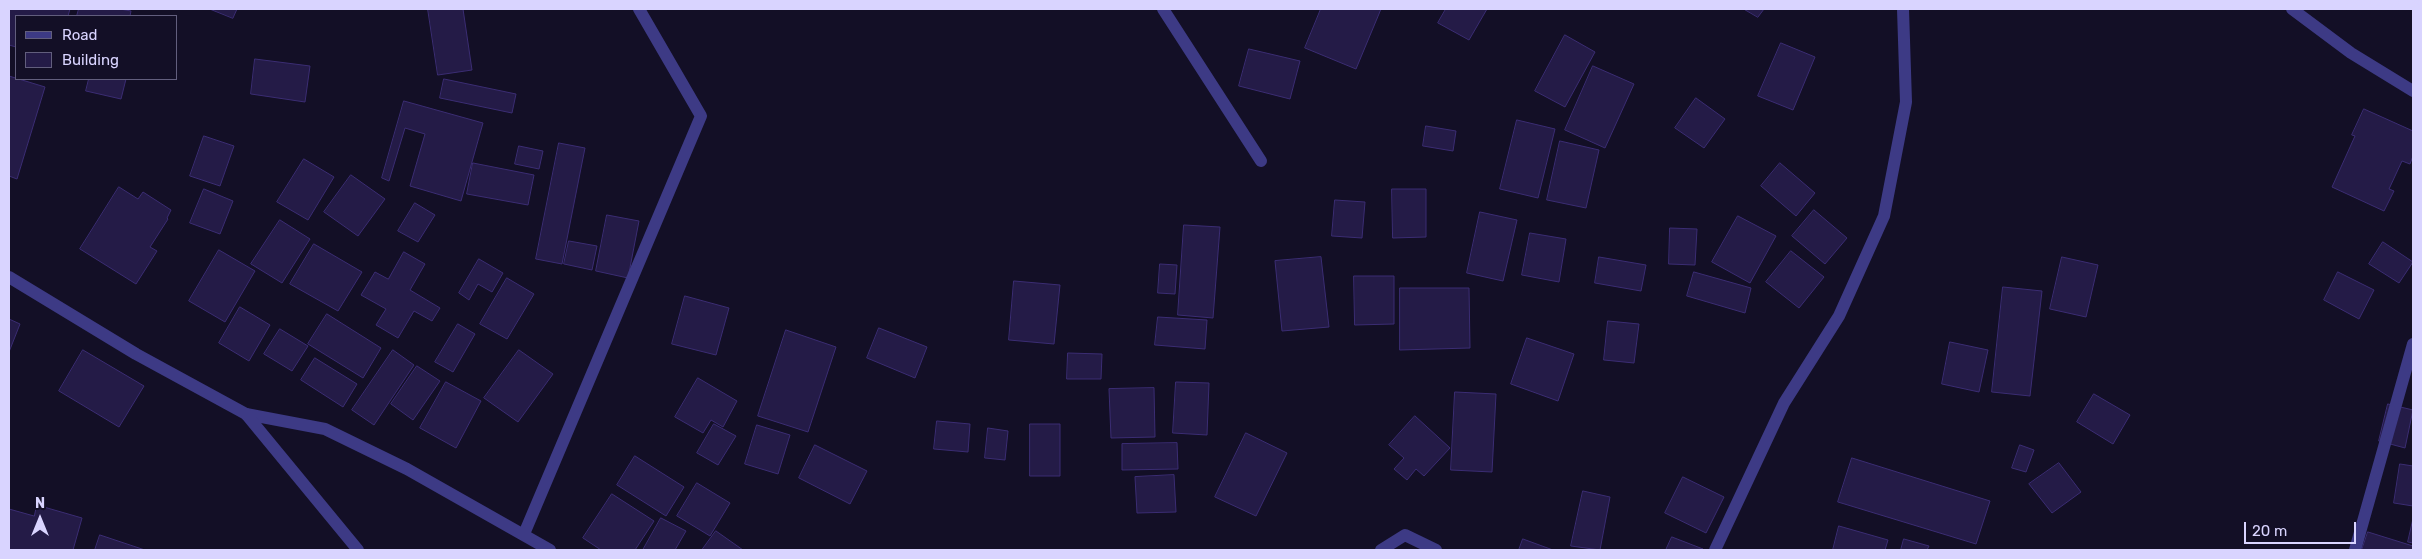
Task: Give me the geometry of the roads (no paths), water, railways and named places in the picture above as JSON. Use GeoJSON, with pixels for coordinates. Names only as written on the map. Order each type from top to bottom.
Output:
{"type":"FeatureCollection","features":[{"type":"Feature","properties":{"kind":"street"},"geometry":{"type":"LineString","coordinates":[[524,534],[702,116],[639,9]]}},
{"type":"Feature","properties":{"kind":"street"},"geometry":{"type":"LineString","coordinates":[[1163,9],[1261,161]]}},
{"type":"Feature","properties":{"kind":"street"},"geometry":{"type":"LineString","coordinates":[[1715,550],[1784,403],[1839,316],[1884,216],[1906,102],[1902,9]]}},
{"type":"Feature","properties":{"kind":"street"},"geometry":{"type":"LineString","coordinates":[[2292,9],[2351,53],[2413,91]]}},
{"type":"Feature","properties":{"kind":"street"},"geometry":{"type":"LineString","coordinates":[[9,277],[136,354],[246,414],[325,429],[407,469],[550,550]]}},
{"type":"Feature","properties":{"kind":"street"},"geometry":{"type":"LineString","coordinates":[[2355,550],[2413,344]]}},
{"type":"Feature","properties":{"kind":"street"},"geometry":{"type":"LineString","coordinates":[[246,414],[358,550]]}},
{"type":"Feature","properties":{"kind":"street"},"geometry":{"type":"LineString","coordinates":[[1381,550],[1405,535],[1436,550]]}}]}
